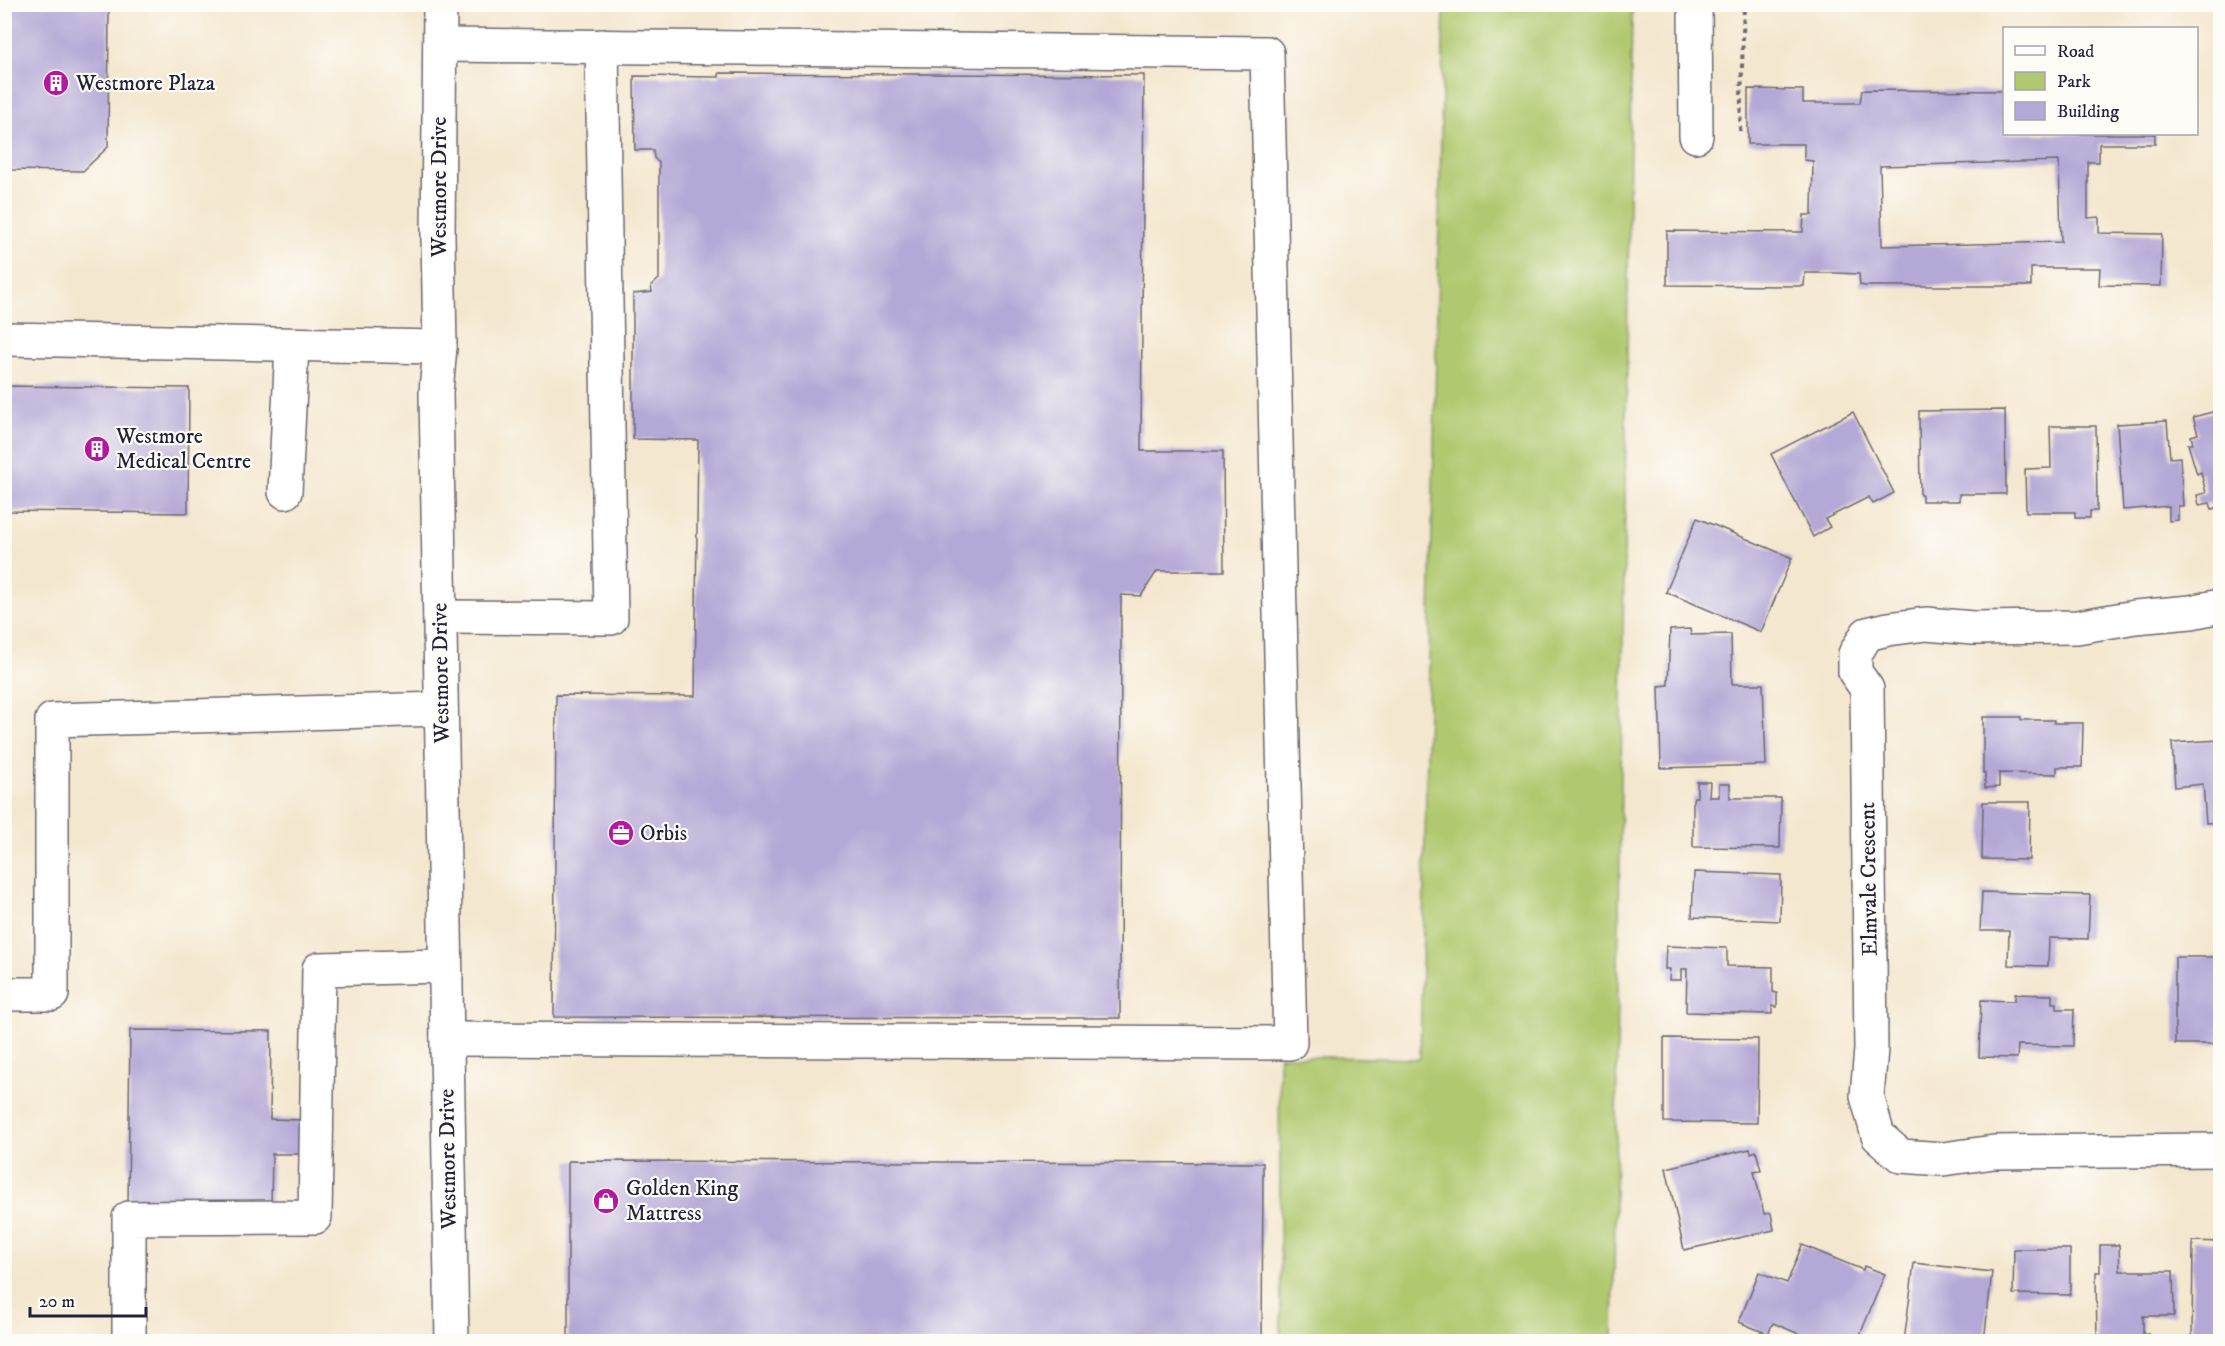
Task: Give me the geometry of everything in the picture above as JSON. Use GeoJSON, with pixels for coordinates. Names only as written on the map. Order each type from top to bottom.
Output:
{"type":"FeatureCollection","features":[{"type":"Feature","properties":{"kind":"street","name":"Westmore Drive"},"geometry":{"type":"LineString","coordinates":[[440,4],[438,236],[440,347],[436,392],[452,1341]]}},
{"type":"Feature","properties":{"kind":"street"},"geometry":{"type":"LineString","coordinates":[[1695,4],[1696,136]]}},
{"type":"Feature","properties":{"kind":"street"},"geometry":{"type":"LineString","coordinates":[[440,45],[1267,53],[1290,1043],[447,1039]]}},
{"type":"Feature","properties":{"kind":"street"},"geometry":{"type":"LineString","coordinates":[[440,616],[611,618],[602,46]]}},
{"type":"Feature","properties":{"kind":"street"},"geometry":{"type":"LineString","coordinates":[[4,339],[440,347]]}},
{"type":"Feature","properties":{"kind":"street"},"geometry":{"type":"LineString","coordinates":[[285,492],[292,345]]}},
{"type":"Feature","properties":{"kind":"street","name":"Elmvale Crescent"},"geometry":{"type":"LineString","coordinates":[[2220,606],[2191,612],[2135,616],[2077,627],[1973,628],[1926,624],[1888,629],[1868,634],[1855,654],[1855,672],[1867,689],[1871,1049],[1867,1096],[1878,1136],[1901,1156],[1943,1159],[1994,1152],[2220,1150]]}},
{"type":"Feature","properties":{"kind":"street"},"geometry":{"type":"LineString","coordinates":[[4,994],[52,994],[52,720],[441,709]]}},
{"type":"Feature","properties":{"kind":"street"},"geometry":{"type":"LineString","coordinates":[[129,1341],[129,1218],[315,1217],[319,969],[446,966]]}},
{"type":"Feature","properties":{"kind":"path"},"geometry":{"type":"LineString","coordinates":[[1740,131],[1744,4]]}},
{"type":"Feature","properties":{"kind":"green space"},"geometry":{"type":"Polygon","coordinates":[[[1444,5],[1632,5],[1613,1341],[1281,1341],[1279,1056],[1420,1059],[1444,5]]]}},
{"type":"Feature","properties":{"kind":"building","name":"Westmore Plaza"},"geometry":{"type":"Polygon","coordinates":[[[5,4],[109,4],[108,147],[83,171],[5,170],[5,4]]]}},
{"type":"Feature","properties":{"kind":"building"},"geometry":{"type":"Polygon","coordinates":[[[719,73],[1144,75],[1141,451],[1223,451],[1224,571],[1157,571],[1141,596],[1121,595],[1120,1018],[554,1017],[556,695],[695,696],[698,440],[633,439],[633,294],[652,292],[651,286],[659,279],[659,163],[654,158],[653,150],[635,150],[634,76],[719,77],[719,73]]]}},
{"type":"Feature","properties":{"kind":"building"},"geometry":{"type":"Polygon","coordinates":[[[1748,89],[1803,90],[1803,103],[1860,103],[1862,90],[2003,91],[2003,135],[2155,135],[2155,144],[2099,144],[2099,162],[2088,162],[2088,218],[2099,217],[2099,233],[2162,234],[2161,286],[2099,285],[2100,268],[2031,268],[2031,286],[1865,286],[1860,285],[1859,274],[1836,273],[1805,273],[1804,286],[1667,285],[1667,231],[1803,232],[1804,215],[1812,215],[1813,161],[1804,160],[1804,144],[1748,144],[1748,89]],[[2059,161],[1880,166],[1882,246],[2061,242],[2059,161]]]}},
{"type":"Feature","properties":{"kind":"building","name":"Westmore Medical Centre"},"geometry":{"type":"Polygon","coordinates":[[[4,386],[189,388],[188,513],[4,511],[4,386]]]}},
{"type":"Feature","properties":{"kind":"building"},"geometry":{"type":"Polygon","coordinates":[[[2005,410],[2006,494],[1959,494],[1959,501],[1922,501],[1919,411],[2005,410]]]}},
{"type":"Feature","properties":{"kind":"building"},"geometry":{"type":"Polygon","coordinates":[[[2220,410],[2220,507],[2212,509],[2210,503],[2199,505],[2197,495],[2206,493],[2201,472],[2197,474],[2188,444],[2193,444],[2191,436],[2198,434],[2193,417],[2220,410]]]}},
{"type":"Feature","properties":{"kind":"building"},"geometry":{"type":"Polygon","coordinates":[[[1853,412],[1894,493],[1873,504],[1869,497],[1825,519],[1830,527],[1813,537],[1771,454],[1853,412]]]}},
{"type":"Feature","properties":{"kind":"building"},"geometry":{"type":"Polygon","coordinates":[[[2167,421],[2170,458],[2180,457],[2183,506],[2178,506],[2178,520],[2169,521],[2169,506],[2123,510],[2117,424],[2167,421]]]}},
{"type":"Feature","properties":{"kind":"building"},"geometry":{"type":"Polygon","coordinates":[[[2050,426],[2096,426],[2097,511],[2090,511],[2090,518],[2075,518],[2075,512],[2026,512],[2025,469],[2051,468],[2050,426]]]}},
{"type":"Feature","properties":{"kind":"building"},"geometry":{"type":"Polygon","coordinates":[[[1697,518],[1792,558],[1761,632],[1666,592],[1697,518]]]}},
{"type":"Feature","properties":{"kind":"building"},"geometry":{"type":"Polygon","coordinates":[[[1690,629],[1691,635],[1731,634],[1732,684],[1763,684],[1766,765],[1661,768],[1659,686],[1668,685],[1670,630],[1690,629]]]}},
{"type":"Feature","properties":{"kind":"building"},"geometry":{"type":"Polygon","coordinates":[[[1983,717],[2021,717],[2021,720],[2083,723],[2082,767],[2057,767],[2057,774],[1999,773],[1999,787],[1985,788],[1983,717]]]}},
{"type":"Feature","properties":{"kind":"building"},"geometry":{"type":"Polygon","coordinates":[[[2220,740],[2220,822],[2206,823],[2203,784],[2175,787],[2172,743],[2220,740]]]}},
{"type":"Feature","properties":{"kind":"building"},"geometry":{"type":"Polygon","coordinates":[[[1697,782],[1710,782],[1709,797],[1719,797],[1719,784],[1730,784],[1730,798],[1781,798],[1780,848],[1693,847],[1693,800],[1697,797],[1697,782]]]}},
{"type":"Feature","properties":{"kind":"building"},"geometry":{"type":"Polygon","coordinates":[[[1983,802],[2030,802],[2029,860],[1982,859],[1983,802]]]}},
{"type":"Feature","properties":{"kind":"building"},"geometry":{"type":"Polygon","coordinates":[[[1694,872],[1781,875],[1780,921],[1692,917],[1694,872]]]}},
{"type":"Feature","properties":{"kind":"building"},"geometry":{"type":"Polygon","coordinates":[[[1982,892],[2090,895],[2088,939],[2049,938],[2048,966],[2008,965],[2009,931],[1980,931],[1982,892]]]}},
{"type":"Feature","properties":{"kind":"building"},"geometry":{"type":"Polygon","coordinates":[[[1666,946],[1727,948],[1727,966],[1773,967],[1773,992],[1777,993],[1777,1007],[1772,1006],[1772,1014],[1686,1012],[1687,969],[1681,969],[1681,980],[1669,980],[1670,969],[1665,969],[1666,946]]]}},
{"type":"Feature","properties":{"kind":"building"},"geometry":{"type":"Polygon","coordinates":[[[2175,957],[2220,957],[2220,1044],[2175,1044],[2175,957]]]}},
{"type":"Feature","properties":{"kind":"building"},"geometry":{"type":"Polygon","coordinates":[[[2015,994],[2052,995],[2052,1003],[2057,1003],[2057,1009],[2074,1009],[2073,1046],[2018,1045],[2017,1058],[1979,1057],[1981,1000],[2015,1001],[2015,994]]]}},
{"type":"Feature","properties":{"kind":"building"},"geometry":{"type":"Polygon","coordinates":[[[130,1030],[271,1031],[270,1119],[303,1120],[303,1154],[272,1154],[271,1207],[141,1205],[135,1201],[128,1205],[130,1030]]]}},
{"type":"Feature","properties":{"kind":"building"},"geometry":{"type":"Polygon","coordinates":[[[1664,1038],[1758,1039],[1757,1123],[1664,1122],[1664,1038]]]}},
{"type":"Feature","properties":{"kind":"building"},"geometry":{"type":"Polygon","coordinates":[[[1750,1149],[1751,1153],[1756,1151],[1761,1170],[1754,1171],[1764,1214],[1771,1213],[1774,1230],[1684,1250],[1666,1168],[1750,1149]]]}},
{"type":"Feature","properties":{"kind":"building"},"geometry":{"type":"Polygon","coordinates":[[[568,1161],[1263,1163],[1262,1342],[568,1342],[568,1161]]]}},
{"type":"Feature","properties":{"kind":"building"},"geometry":{"type":"Polygon","coordinates":[[[2193,1241],[2220,1242],[2220,1337],[2192,1337],[2193,1241]]]}},
{"type":"Feature","properties":{"kind":"building"},"geometry":{"type":"Polygon","coordinates":[[[1802,1245],[1863,1270],[1864,1266],[1885,1274],[1857,1342],[1818,1342],[1773,1323],[1768,1334],[1739,1322],[1759,1272],[1787,1283],[1802,1245]]]}},
{"type":"Feature","properties":{"kind":"building"},"geometry":{"type":"Polygon","coordinates":[[[2100,1245],[2119,1245],[2120,1271],[2173,1271],[2174,1316],[2143,1316],[2143,1335],[2148,1334],[2148,1342],[2097,1342],[2096,1272],[2100,1272],[2100,1245]]]}},
{"type":"Feature","properties":{"kind":"building"},"geometry":{"type":"Polygon","coordinates":[[[2014,1249],[2070,1249],[2070,1295],[2013,1294],[2014,1249]]]}},
{"type":"Feature","properties":{"kind":"building"},"geometry":{"type":"Polygon","coordinates":[[[1914,1263],[1992,1272],[1984,1342],[1904,1342],[1914,1263]]]}},
{"type":"Feature","properties":{"kind":"place","name":"Westmore Plaza"},"geometry":{"type":"Point","coordinates":[56,83]}},
{"type":"Feature","properties":{"kind":"place","name":"Westmore Medical Centre"},"geometry":{"type":"Point","coordinates":[97,449]}},
{"type":"Feature","properties":{"kind":"place","name":"Orbis"},"geometry":{"type":"Point","coordinates":[621,833]}},
{"type":"Feature","properties":{"kind":"place","name":"Golden King Mattress"},"geometry":{"type":"Point","coordinates":[606,1201]}}]}
